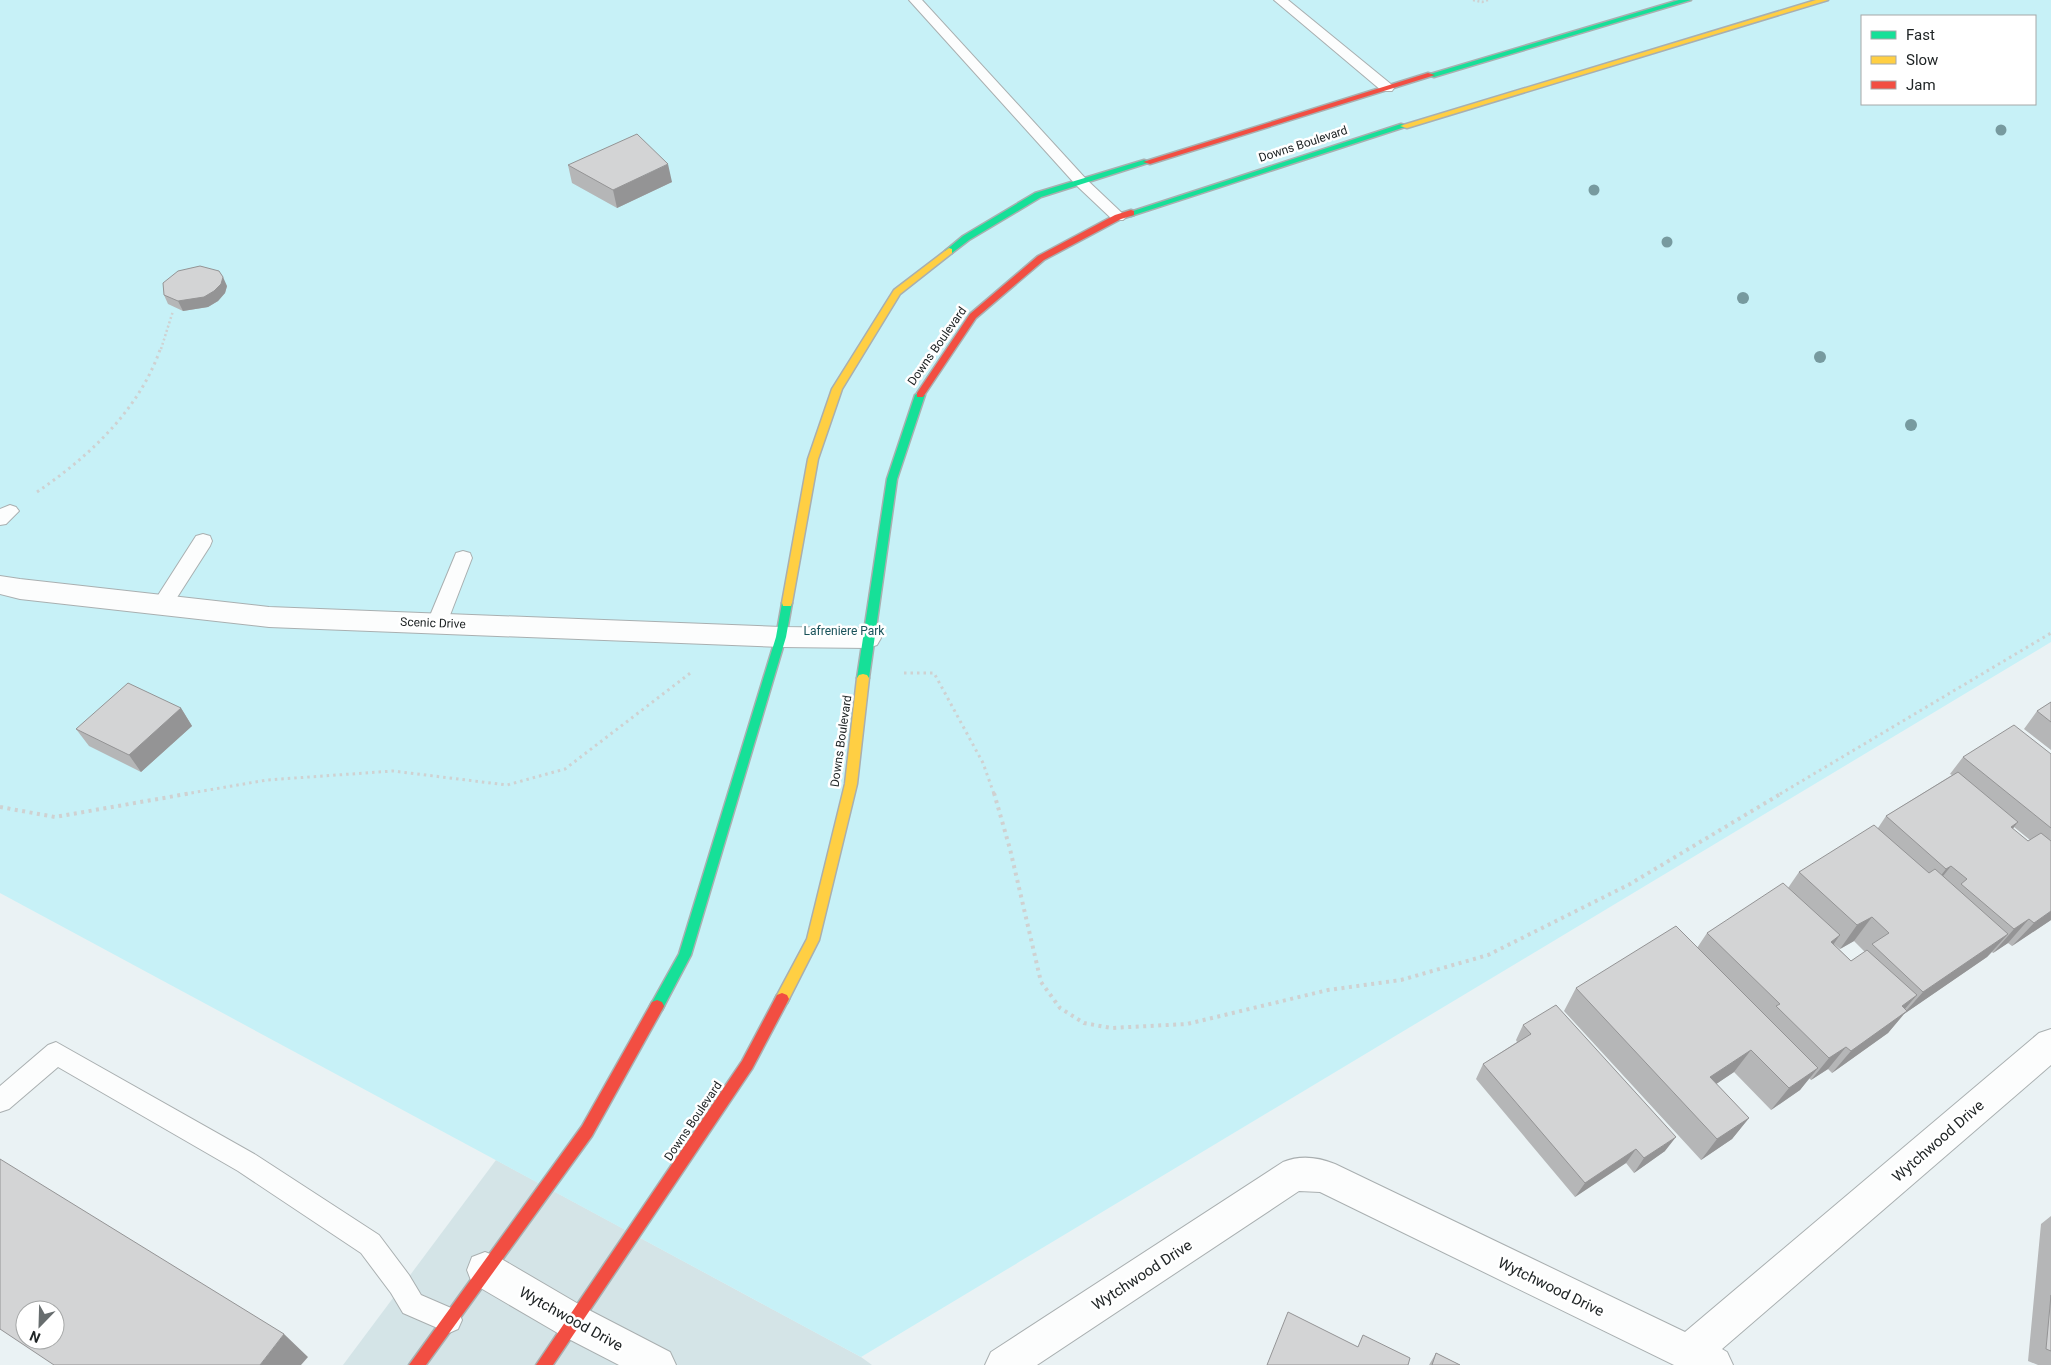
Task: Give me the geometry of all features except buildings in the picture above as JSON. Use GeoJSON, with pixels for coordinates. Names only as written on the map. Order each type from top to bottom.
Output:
{"type":"FeatureCollection","features":[{"type":"Feature","properties":{"kind":"street"},"geometry":{"type":"LineString","coordinates":[[417,1365],[587,1131],[685,955],[781,637],[813,459],[837,389],[897,292],[966,238],[1038,195],[1387,88],[1687,0]]}},
{"type":"Feature","properties":{"kind":"street","name":"Downs Boulevard"},"geometry":{"type":"LineString","coordinates":[[544,1365],[747,1065],[813,940],[850,784],[868,638],[892,479],[918,398],[973,316],[1041,258],[1118,217],[1430,118],[1824,0]]}},
{"type":"Feature","properties":{"kind":"street","name":"Scenic Drive"},"geometry":{"type":"LineString","coordinates":[[0,585],[20,589],[269,617],[781,637],[868,638]]}},
{"type":"Feature","properties":{"kind":"street","name":"Wytchwood Drive"},"geometry":{"type":"LineString","coordinates":[[1004,1365],[1295,1174],[1323,1176],[1701,1359],[2051,1044]]}},
{"type":"Feature","properties":{"kind":"street","name":"Wytchwood Drive"},"geometry":{"type":"LineString","coordinates":[[485,1270],[574,1322],[658,1365]]}},
{"type":"Feature","properties":{"kind":"lane"},"geometry":{"type":"LineString","coordinates":[[915,0],[1081,182],[1118,217]]}},
{"type":"Feature","properties":{"kind":"lane"},"geometry":{"type":"LineString","coordinates":[[1280,0],[1387,88]]}},
{"type":"Feature","properties":{"kind":"lane"},"geometry":{"type":"LineString","coordinates":[[162,605],[202,541]]}},
{"type":"Feature","properties":{"kind":"lane"},"geometry":{"type":"LineString","coordinates":[[437,623],[463,558]]}},
{"type":"Feature","properties":{"kind":"lane"},"geometry":{"type":"LineString","coordinates":[[0,1101],[56,1053],[247,1163],[370,1244],[400,1284],[412,1304],[449,1320]]}},
{"type":"Feature","properties":{"kind":"path"},"geometry":{"type":"LineString","coordinates":[[1473,0],[1482,2],[1488,0]]}},
{"type":"Feature","properties":{"kind":"path"},"geometry":{"type":"LineString","coordinates":[[5,515],[55,480],[115,425],[132,406],[148,378],[173,311]]}},
{"type":"Feature","properties":{"kind":"path"},"geometry":{"type":"LineString","coordinates":[[864,672],[934,674],[983,763],[998,804],[1041,982],[1060,1008],[1084,1023],[1111,1028],[1187,1024],[1328,990],[1401,980],[1488,956],[1630,884],[2051,634]]}},
{"type":"Feature","properties":{"kind":"path"},"geometry":{"type":"LineString","coordinates":[[0,807],[55,817],[267,780],[393,771],[507,785],[565,769],[698,668]]}},
{"type":"Feature","properties":{"kind":"shaded area"},"geometry":{"type":"Polygon","coordinates":[[[496,1160],[861,1357],[872,1365],[343,1365],[496,1160]]]}},
{"type":"Feature","properties":{"kind":"green space","name":"Lafreniere Park"},"geometry":{"type":"Polygon","coordinates":[[[0,0],[2051,0],[2051,642],[861,1357],[0,893],[0,0]]]}},
{"type":"Feature","properties":{"kind":"traffic: fast"},"geometry":{"type":"LineString","coordinates":[[1431,75],[1687,0]]}},
{"type":"Feature","properties":{"kind":"traffic: fast"},"geometry":{"type":"LineString","coordinates":[[1131,213],[1404,126]]}},
{"type":"Feature","properties":{"kind":"traffic: fast"},"geometry":{"type":"LineString","coordinates":[[949,251],[966,238],[1038,195],[1147,162]]}},
{"type":"Feature","properties":{"kind":"traffic: fast"},"geometry":{"type":"LineString","coordinates":[[863,678],[892,479],[920,395]]}},
{"type":"Feature","properties":{"kind":"traffic: fast"},"geometry":{"type":"LineString","coordinates":[[657,1006],[685,955],[781,637],[787,603]]}},
{"type":"Feature","properties":{"kind":"traffic: slow"},"geometry":{"type":"LineString","coordinates":[[1404,126],[1824,0]]}},
{"type":"Feature","properties":{"kind":"traffic: slow"},"geometry":{"type":"LineString","coordinates":[[787,603],[813,459],[837,389],[897,292],[949,251]]}},
{"type":"Feature","properties":{"kind":"traffic: slow"},"geometry":{"type":"LineString","coordinates":[[782,999],[813,940],[851,784],[863,678]]}},
{"type":"Feature","properties":{"kind":"traffic: jam"},"geometry":{"type":"LineString","coordinates":[[1147,162],[1431,75]]}},
{"type":"Feature","properties":{"kind":"traffic: jam"},"geometry":{"type":"LineString","coordinates":[[920,395],[973,316],[1041,258],[1118,217],[1131,213]]}},
{"type":"Feature","properties":{"kind":"traffic: jam"},"geometry":{"type":"LineString","coordinates":[[544,1365],[747,1065],[782,999]]}},
{"type":"Feature","properties":{"kind":"traffic: jam"},"geometry":{"type":"LineString","coordinates":[[417,1365],[587,1131],[657,1006]]}}]}
